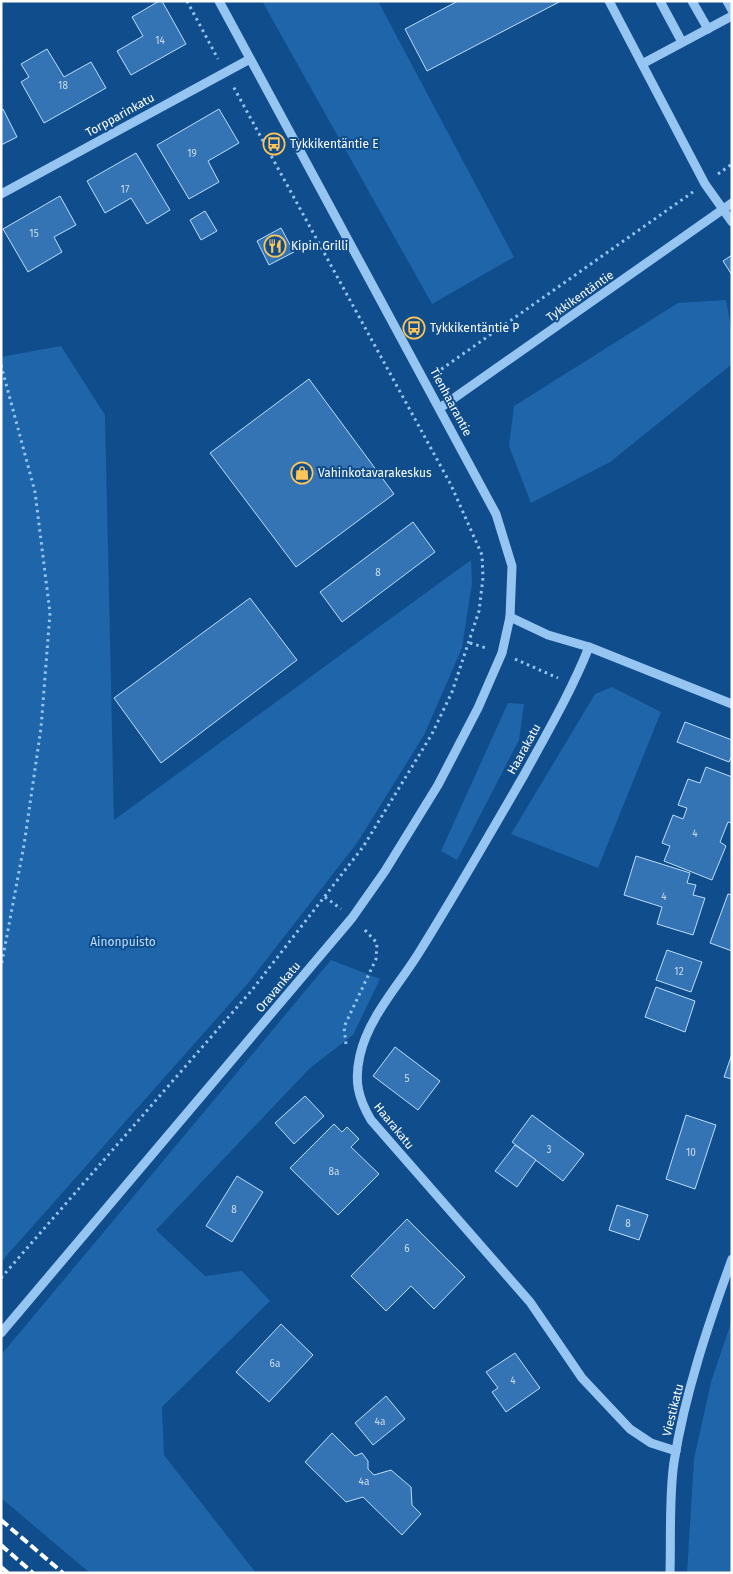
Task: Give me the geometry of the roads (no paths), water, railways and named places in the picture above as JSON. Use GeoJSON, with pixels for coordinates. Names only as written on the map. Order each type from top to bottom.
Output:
{"type":"FeatureCollection","features":[{"type":"Feature","properties":{"kind":"street","name":"Tienhaarantie"},"geometry":{"type":"LineString","coordinates":[[218,1],[426,381],[496,514],[512,566],[510,617]]}},
{"type":"Feature","properties":{"kind":"street"},"geometry":{"type":"LineString","coordinates":[[609,1],[705,184],[732,222]]}},
{"type":"Feature","properties":{"kind":"street"},"geometry":{"type":"LineString","coordinates":[[660,1],[682,42]]}},
{"type":"Feature","properties":{"kind":"street"},"geometry":{"type":"LineString","coordinates":[[692,1],[708,29]]}},
{"type":"Feature","properties":{"kind":"street"},"geometry":{"type":"LineString","coordinates":[[727,1],[732,10]]}},
{"type":"Feature","properties":{"kind":"street"},"geometry":{"type":"LineString","coordinates":[[642,64],[732,16]]}},
{"type":"Feature","properties":{"kind":"street","name":"Torpparinkatu"},"geometry":{"type":"LineString","coordinates":[[1,194],[250,59]]}},
{"type":"Feature","properties":{"kind":"street","name":"Tykkikentäntie"},"geometry":{"type":"LineString","coordinates":[[440,408],[732,203]]}},
{"type":"Feature","properties":{"kind":"street"},"geometry":{"type":"LineString","coordinates":[[510,617],[548,635],[589,647],[732,704]]}},
{"type":"Feature","properties":{"kind":"street","name":"Oravankatu"},"geometry":{"type":"LineString","coordinates":[[1,1333],[352,918],[385,871],[438,785],[478,708],[502,653],[510,617]]}},
{"type":"Feature","properties":{"kind":"street","name":"Haarakatu"},"geometry":{"type":"LineString","coordinates":[[589,647],[574,685],[420,952],[369,1029],[360,1056],[357,1080],[360,1102],[371,1120],[530,1302],[582,1378],[630,1429],[651,1443],[676,1451]]}},
{"type":"Feature","properties":{"kind":"street","name":"Viestikatu"},"geometry":{"type":"LineString","coordinates":[[670,1573],[676,1451],[713,1312],[732,1259]]}},
{"type":"Feature","properties":{"kind":"railway"},"geometry":{"type":"LineString","coordinates":[[1,1520],[63,1573]]}},
{"type":"Feature","properties":{"kind":"railway"},"geometry":{"type":"LineString","coordinates":[[1,1545],[33,1573]]}},
{"type":"Feature","properties":{"kind":"railway"},"geometry":{"type":"LineString","coordinates":[[1,1567],[8,1573]]}},
{"type":"Feature","properties":{"kind":"place","name":"Tykkikentäntie E"},"geometry":{"type":"Point","coordinates":[274,144]}},
{"type":"Feature","properties":{"kind":"place","name":"Kipin Grilli"},"geometry":{"type":"Point","coordinates":[275,246]}},
{"type":"Feature","properties":{"kind":"place","name":"Tykkikentäntie P"},"geometry":{"type":"Point","coordinates":[414,328]}},
{"type":"Feature","properties":{"kind":"place","name":"Vahinkotavarakeskus"},"geometry":{"type":"Point","coordinates":[302,473]}},
{"type":"Feature","properties":{"kind":"park label","name":"Ainonpuisto"},"geometry":{"type":"Point","coordinates":[123,942]}}]}
